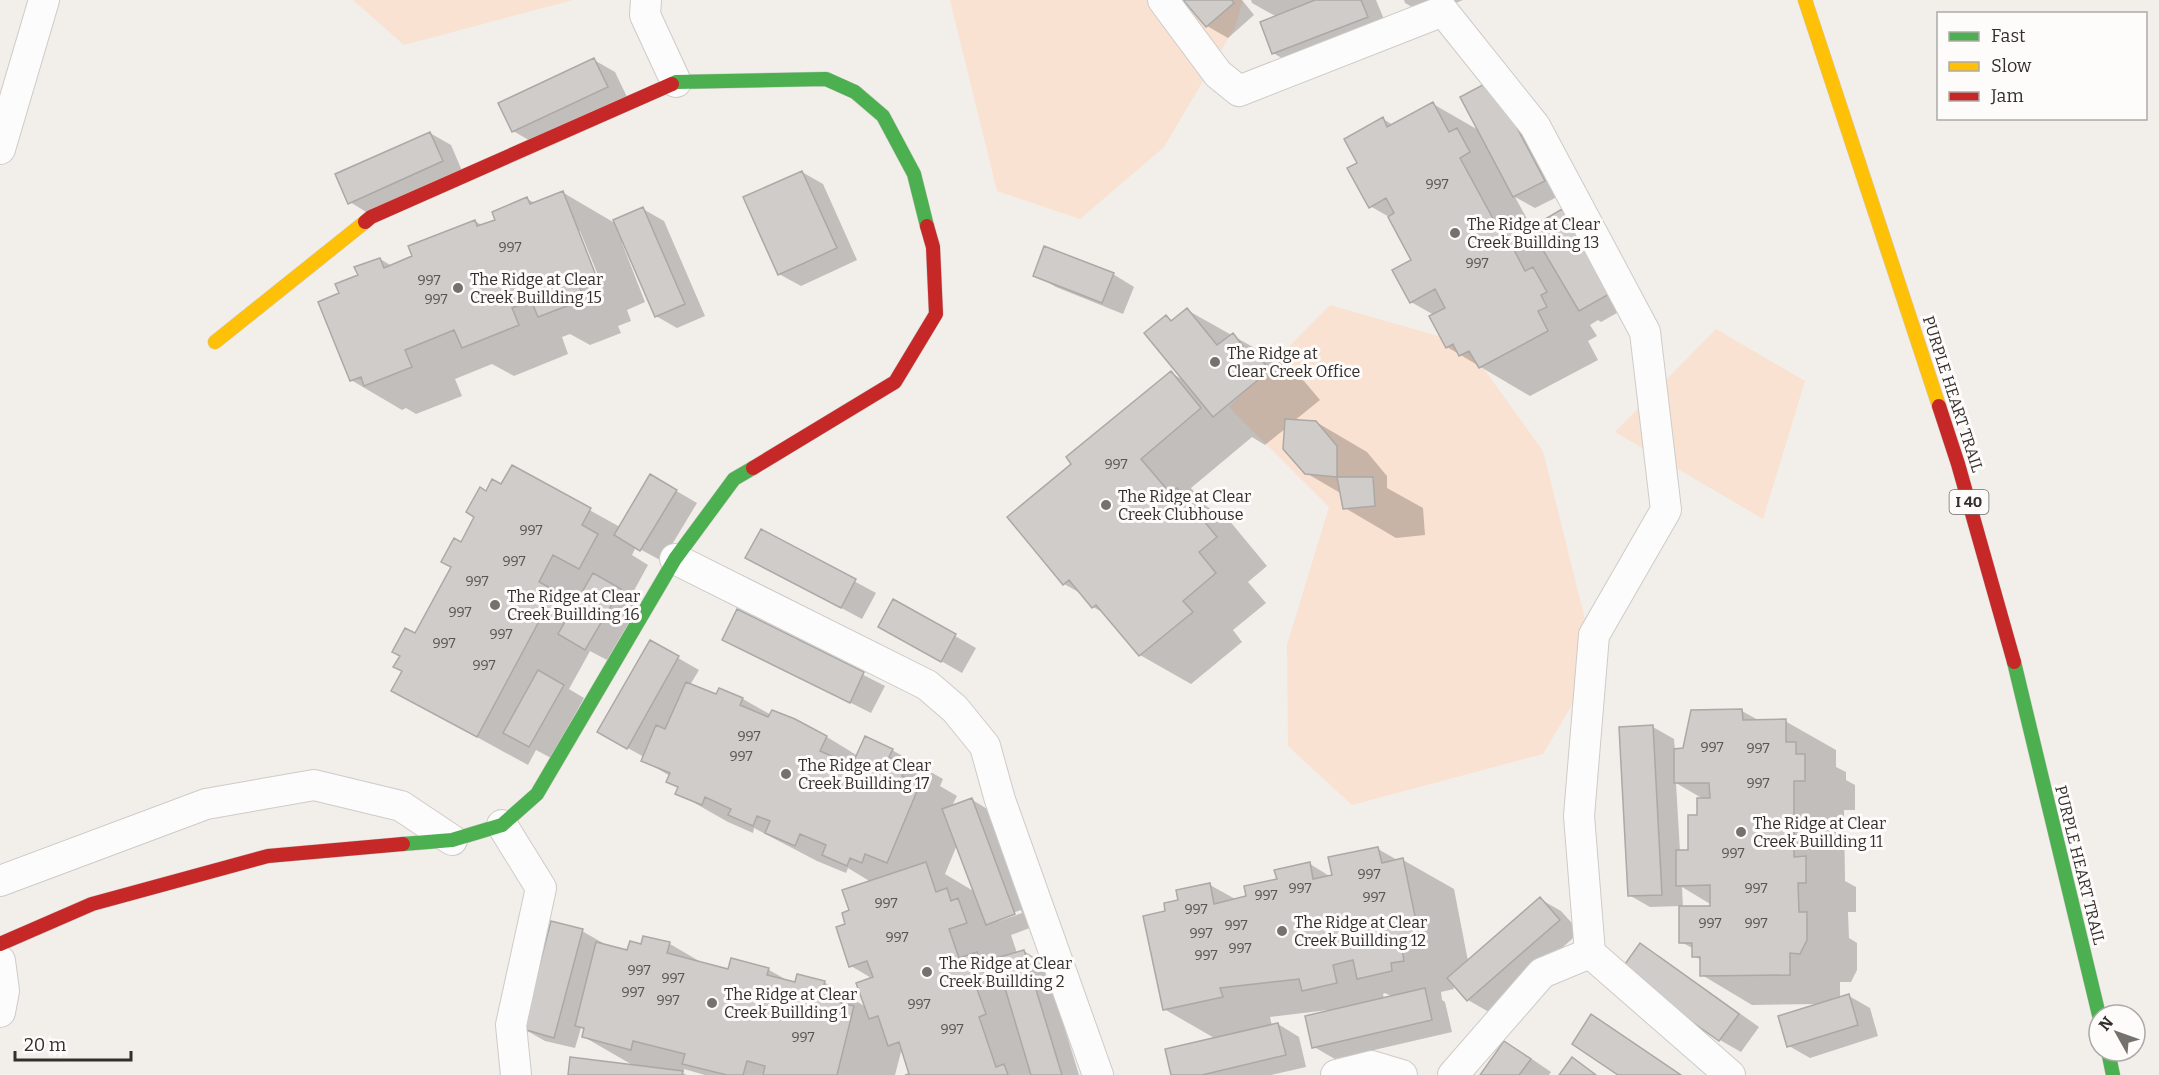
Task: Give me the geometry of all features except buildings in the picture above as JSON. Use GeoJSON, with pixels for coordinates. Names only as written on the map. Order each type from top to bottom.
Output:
{"type":"FeatureCollection","features":[{"type":"Feature","properties":{"kind":"main road","name":"PURPLE HEART TRAIL"},"geometry":{"type":"LineString","coordinates":[[1805,0],[1958,464],[2008,638],[2096,1003]]}},
{"type":"Feature","properties":{"kind":"main road"},"geometry":{"type":"LineString","coordinates":[[0,944],[92,904],[268,856],[452,840],[502,825],[537,794],[675,559],[734,479],[895,382],[936,314],[933,247],[914,174],[883,116],[855,92],[826,79],[676,82],[371,217],[215,342]]}},
{"type":"Feature","properties":{"kind":"street"},"geometry":{"type":"LineString","coordinates":[[0,149],[44,0]]}},
{"type":"Feature","properties":{"kind":"street"},"geometry":{"type":"LineString","coordinates":[[646,0],[645,15],[676,82]]}},
{"type":"Feature","properties":{"kind":"street"},"geometry":{"type":"LineString","coordinates":[[1163,0],[1218,74],[1239,91],[1443,11],[1535,126],[1645,332],[1666,510],[1594,635],[1578,816],[1590,953],[1730,1075]]}},
{"type":"Feature","properties":{"kind":"street"},"geometry":{"type":"LineString","coordinates":[[675,559],[927,685],[955,708],[985,746],[1000,800],[1098,1075]]}},
{"type":"Feature","properties":{"kind":"street"},"geometry":{"type":"LineString","coordinates":[[0,881],[206,804],[314,786],[401,806],[452,840]]}},
{"type":"Feature","properties":{"kind":"street"},"geometry":{"type":"LineString","coordinates":[[502,825],[541,888],[511,1025],[516,1075]]}},
{"type":"Feature","properties":{"kind":"street"},"geometry":{"type":"LineString","coordinates":[[1453,1075],[1542,973],[1590,953]]}},
{"type":"Feature","properties":{"kind":"street"},"geometry":{"type":"LineString","coordinates":[[0,961],[4,990],[0,1012]]}},
{"type":"Feature","properties":{"kind":"street"},"geometry":{"type":"LineString","coordinates":[[1336,1075],[1372,1066],[1402,1075]]}},
{"type":"Feature","properties":{"kind":"shaded area"},"geometry":{"type":"Polygon","coordinates":[[[353,0],[573,0],[404,45],[353,0]]]}},
{"type":"Feature","properties":{"kind":"shaded area"},"geometry":{"type":"Polygon","coordinates":[[[950,0],[1243,0],[1235,27],[1164,147],[1080,219],[997,191],[950,0]]]}},
{"type":"Feature","properties":{"kind":"shaded area"},"geometry":{"type":"Polygon","coordinates":[[[1330,305],[1466,344],[1543,451],[1596,664],[1543,754],[1352,805],[1288,746],[1287,645],[1329,507],[1229,407],[1330,305]]]}},
{"type":"Feature","properties":{"kind":"shaded area"},"geometry":{"type":"Polygon","coordinates":[[[1716,329],[1805,381],[1763,519],[1615,432],[1716,329]]]}},
{"type":"Feature","properties":{"kind":"traffic: fast"},"geometry":{"type":"LineString","coordinates":[[672,84],[676,82],[826,79],[855,92],[883,116],[914,174],[927,226]]}},
{"type":"Feature","properties":{"kind":"traffic: fast"},"geometry":{"type":"LineString","coordinates":[[403,844],[452,840],[502,825],[537,794],[675,559],[734,479],[753,468]]}},
{"type":"Feature","properties":{"kind":"traffic: fast"},"geometry":{"type":"LineString","coordinates":[[2014,662],[2096,1003]]}},
{"type":"Feature","properties":{"kind":"traffic: fast"},"geometry":{"type":"LineString","coordinates":[[2110,1063],[2113,1075]]}},
{"type":"Feature","properties":{"kind":"traffic: slow"},"geometry":{"type":"LineString","coordinates":[[1805,0],[1939,406]]}},
{"type":"Feature","properties":{"kind":"traffic: slow"},"geometry":{"type":"LineString","coordinates":[[215,342],[365,222]]}},
{"type":"Feature","properties":{"kind":"traffic: jam"},"geometry":{"type":"LineString","coordinates":[[365,222],[371,217],[672,84]]}},
{"type":"Feature","properties":{"kind":"traffic: jam"},"geometry":{"type":"LineString","coordinates":[[753,468],[895,382],[936,314],[933,247],[927,226]]}},
{"type":"Feature","properties":{"kind":"traffic: jam"},"geometry":{"type":"LineString","coordinates":[[1939,406],[1958,464],[2014,662]]}},
{"type":"Feature","properties":{"kind":"traffic: jam"},"geometry":{"type":"LineString","coordinates":[[0,944],[92,904],[268,856],[403,844]]}},
{"type":"Feature","properties":{"kind":"place","name":"The Ridge at Clear Creek Buillding 13"},"geometry":{"type":"Point","coordinates":[1455,233]}},
{"type":"Feature","properties":{"kind":"place","name":"The Ridge at Clear Creek Buillding 15"},"geometry":{"type":"Point","coordinates":[458,288]}},
{"type":"Feature","properties":{"kind":"place","name":"The Ridge at Clear Creek Office"},"geometry":{"type":"Point","coordinates":[1215,362]}},
{"type":"Feature","properties":{"kind":"place","name":"The Ridge at Clear Creek Clubhouse"},"geometry":{"type":"Point","coordinates":[1106,505]}},
{"type":"Feature","properties":{"kind":"place","name":"The Ridge at Clear Creek Buillding 16"},"geometry":{"type":"Point","coordinates":[495,605]}},
{"type":"Feature","properties":{"kind":"place","name":"The Ridge at Clear Creek Buillding 17"},"geometry":{"type":"Point","coordinates":[786,774]}},
{"type":"Feature","properties":{"kind":"place","name":"The Ridge at Clear Creek Buillding 11"},"geometry":{"type":"Point","coordinates":[1741,832]}},
{"type":"Feature","properties":{"kind":"place","name":"The Ridge at Clear Creek Buillding 12"},"geometry":{"type":"Point","coordinates":[1282,931]}},
{"type":"Feature","properties":{"kind":"place","name":"The Ridge at Clear Creek Buillding 2"},"geometry":{"type":"Point","coordinates":[927,972]}},
{"type":"Feature","properties":{"kind":"place","name":"The Ridge at Clear Creek Buillding 1"},"geometry":{"type":"Point","coordinates":[712,1003]}}]}
